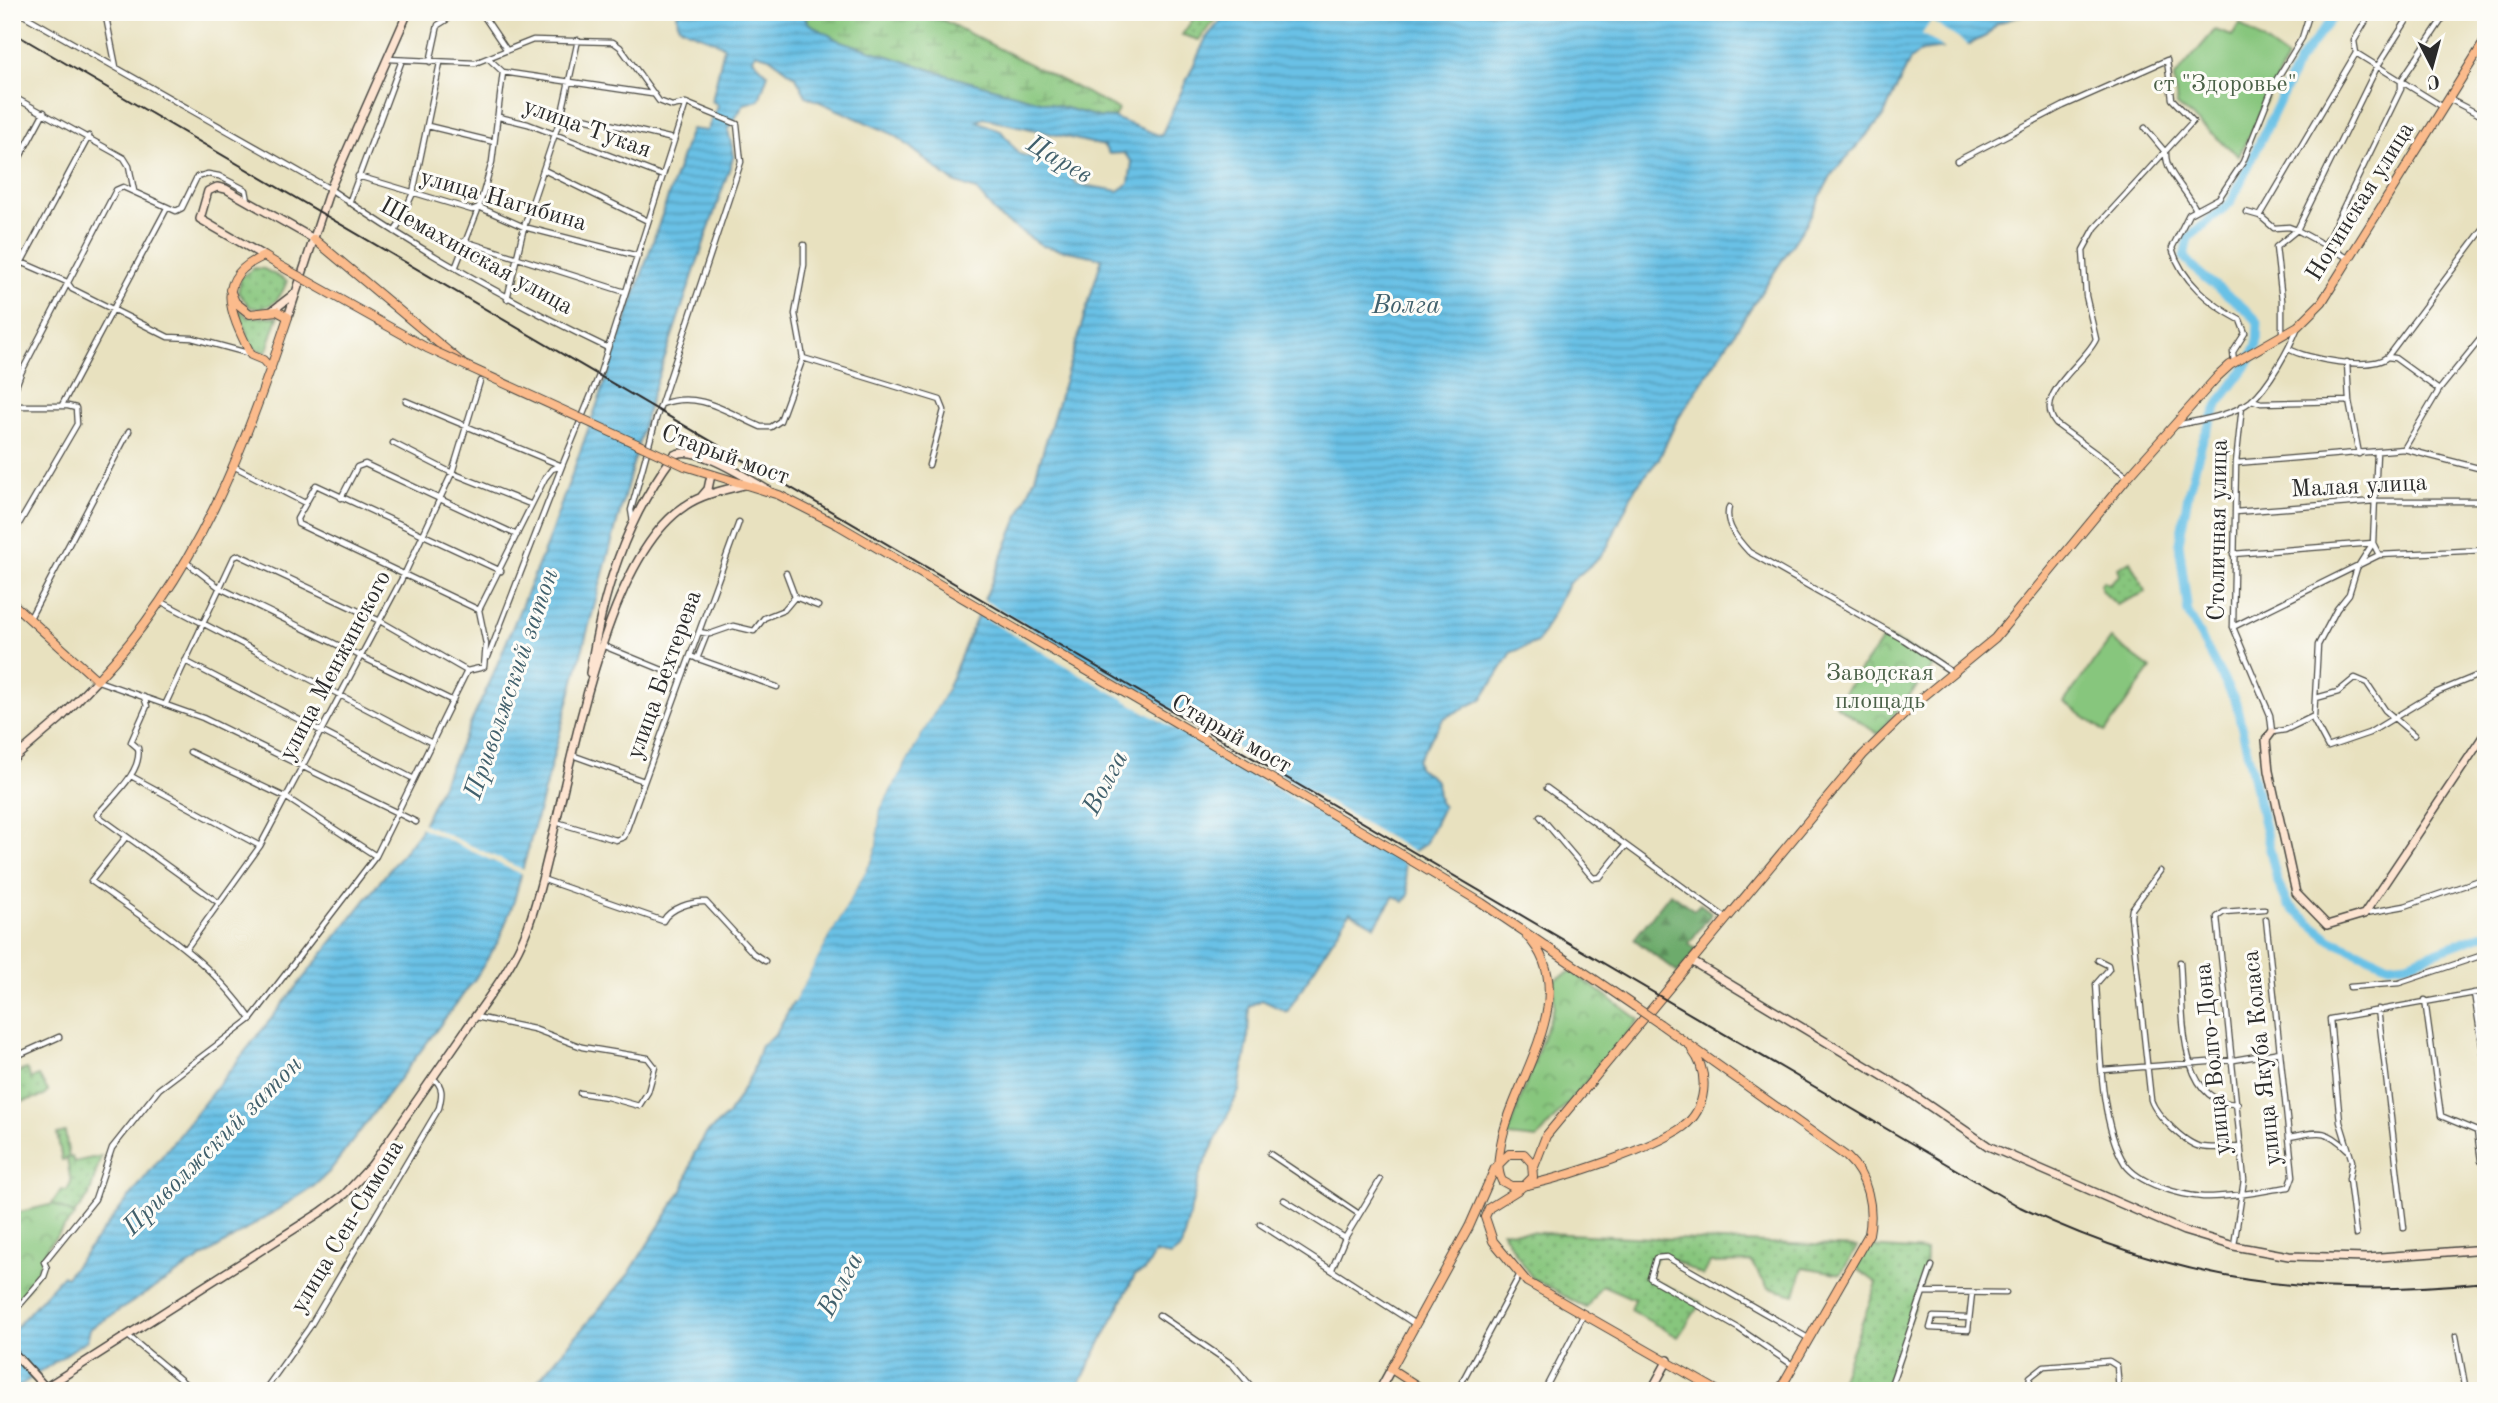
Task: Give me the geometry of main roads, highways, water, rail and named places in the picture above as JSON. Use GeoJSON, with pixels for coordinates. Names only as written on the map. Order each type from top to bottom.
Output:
{"type":"FeatureCollection","features":[{"type":"Feature","properties":{"kind":"main road"},"geometry":{"type":"LineString","coordinates":[[12,760],[60,719],[97,680],[162,602],[186,562],[235,467],[271,369],[330,189],[408,12]]}},
{"type":"Feature","properties":{"kind":"main road","name":"Ногинская улица"},"geometry":{"type":"LineString","coordinates":[[1693,962],[1863,755],[1901,717],[1995,638],[2128,477],[2232,364],[2298,326],[2322,302],[2486,39]]}},
{"type":"Feature","properties":{"kind":"main road"},"geometry":{"type":"LineString","coordinates":[[213,188],[226,189],[314,239],[472,370],[394,331],[200,219],[205,194],[213,188]]}},
{"type":"Feature","properties":{"kind":"main road"},"geometry":{"type":"LineString","coordinates":[[264,256],[241,268],[233,279],[230,290],[235,316],[251,355],[271,369]]}},
{"type":"Feature","properties":{"kind":"main road"},"geometry":{"type":"LineString","coordinates":[[230,290],[235,302],[250,314],[272,311],[288,317]]}},
{"type":"Feature","properties":{"kind":"main road"},"geometry":{"type":"LineString","coordinates":[[272,311],[297,291]]}},
{"type":"Feature","properties":{"kind":"main road","name":"Старый мост"},"geometry":{"type":"LineString","coordinates":[[472,370],[685,466],[711,475],[746,482],[779,495],[838,525],[1450,883],[1511,922]]}},
{"type":"Feature","properties":{"kind":"main road"},"geometry":{"type":"LineString","coordinates":[[587,695],[599,615],[619,553],[665,467],[680,451],[695,452],[746,482]]}},
{"type":"Feature","properties":{"kind":"main road"},"geometry":{"type":"LineString","coordinates":[[699,499],[708,489],[711,475]]}},
{"type":"Feature","properties":{"kind":"main road"},"geometry":{"type":"LineString","coordinates":[[12,1351],[36,1377],[43,1389],[334,1203],[372,1166],[519,948],[541,879],[587,695],[621,597],[645,550],[674,515],[699,499],[746,482]]}},
{"type":"Feature","properties":{"kind":"main road"},"geometry":{"type":"LineString","coordinates":[[12,604],[97,680]]}},
{"type":"Feature","properties":{"kind":"main road"},"geometry":{"type":"LineString","coordinates":[[2272,732],[2266,740],[2269,771],[2297,895],[2326,925],[2364,914],[2486,732]]}},
{"type":"Feature","properties":{"kind":"main road"},"geometry":{"type":"LineString","coordinates":[[1511,922],[1683,1040],[1855,1164],[1867,1189],[1871,1226],[1864,1244],[1779,1391]]}},
{"type":"Feature","properties":{"kind":"main road"},"geometry":{"type":"LineString","coordinates":[[1379,1391],[1469,1227],[1499,1163],[1505,1127],[1546,1018],[1551,991],[1544,959],[1529,938],[1511,922]]}},
{"type":"Feature","properties":{"kind":"main road"},"geometry":{"type":"LineString","coordinates":[[1499,1163],[1509,1154],[1518,1153],[1546,1136],[1693,962],[1906,1090],[1988,1146],[2184,1231],[2234,1246],[2289,1256],[2367,1258],[2486,1249]]}},
{"type":"Feature","properties":{"kind":"main road"},"geometry":{"type":"LineString","coordinates":[[1499,1163],[1502,1181],[1511,1186],[1525,1186],[1555,1179],[1661,1139],[1685,1126],[1700,1105],[1704,1089],[1700,1063],[1683,1040]]}},
{"type":"Feature","properties":{"kind":"main road"},"geometry":{"type":"LineString","coordinates":[[1546,1136],[1532,1177],[1525,1186],[1489,1208],[1485,1217],[1486,1227],[1519,1276],[1718,1391]]}},
{"type":"Feature","properties":{"kind":"main road"},"geometry":{"type":"LineString","coordinates":[[1518,1153],[1530,1158],[1534,1167]]}},
{"type":"Feature","properties":{"kind":"main road"},"geometry":{"type":"LineString","coordinates":[[1651,1391],[1668,1360]]}},
{"type":"Feature","properties":{"kind":"main road"},"geometry":{"type":"LineString","coordinates":[[1391,1369],[1425,1391]]}},
{"type":"Feature","properties":{"kind":"water","name":"Волга"},"geometry":{"type":"Polygon","coordinates":[[[677,12],[802,12],[808,23],[838,40],[956,78],[1098,117],[1114,118],[1161,136],[1206,38],[1228,12],[2033,12],[1998,23],[1986,36],[1968,45],[1921,51],[1910,60],[1883,117],[1832,174],[1806,224],[1676,422],[1659,459],[1635,488],[1608,546],[1598,559],[1568,584],[1538,642],[1512,652],[1482,699],[1444,718],[1417,760],[1418,767],[1436,781],[1439,802],[1443,807],[1425,844],[1410,854],[1404,865],[1409,895],[1404,902],[1394,896],[1375,926],[1350,912],[1287,1012],[1262,1000],[1249,1006],[1248,1041],[1239,1091],[1200,1173],[1181,1248],[1171,1256],[1155,1253],[1145,1271],[1135,1275],[1076,1391],[529,1391],[628,1275],[684,1187],[694,1154],[706,1134],[728,1115],[752,1073],[761,1045],[775,1035],[872,859],[880,809],[948,687],[1035,477],[1102,258],[1043,246],[999,217],[976,190],[952,181],[895,135],[806,96],[796,77],[769,57],[755,53],[753,59],[768,74],[759,100],[744,104],[728,130],[734,155],[651,398],[514,901],[499,940],[475,979],[329,1172],[313,1187],[90,1329],[87,1340],[12,1391],[12,1332],[63,1275],[66,1277],[420,831],[490,682],[546,546],[607,377],[691,129],[707,131],[718,105],[712,101],[724,47],[678,25],[677,12]],[[984,118],[977,121],[1001,131],[1019,154],[1065,168],[1076,184],[1119,191],[1129,183],[1132,162],[1124,153],[1109,154],[1104,146],[984,118]]]}},
{"type":"Feature","properties":{"kind":"waterway"},"geometry":{"type":"LineString","coordinates":[[2337,12],[2299,61],[2231,202],[2188,238],[2184,257],[2201,275],[2240,304],[2258,322],[2257,345],[2246,367],[2219,403],[2203,439],[2189,490],[2179,543],[2188,613],[2236,703],[2277,880],[2288,905],[2331,940],[2389,965],[2407,963],[2486,933]]}},
{"type":"Feature","properties":{"kind":"railway"},"geometry":{"type":"LineString","coordinates":[[12,32],[2020,1207],[2079,1233],[2135,1253],[2191,1269],[2247,1280],[2362,1289],[2486,1282]]}},
{"type":"Feature","properties":{"kind":"park label","name":"ст \"Здоровье\""},"geometry":{"type":"Point","coordinates":[2225,85]}},
{"type":"Feature","properties":{"kind":"park label","name":"Заводская площадь"},"geometry":{"type":"Point","coordinates":[1880,688]}},
{"type":"Feature","properties":{"kind":"water label","name":"Царев"},"geometry":{"type":"Point","coordinates":[1059,160]}},
{"type":"Feature","properties":{"kind":"water label","name":"Приволжский затон"},"geometry":{"type":"Point","coordinates":[512,684]}},
{"type":"Feature","properties":{"kind":"water label","name":"Приволжский затон"},"geometry":{"type":"Point","coordinates":[213,1146]}}]}
